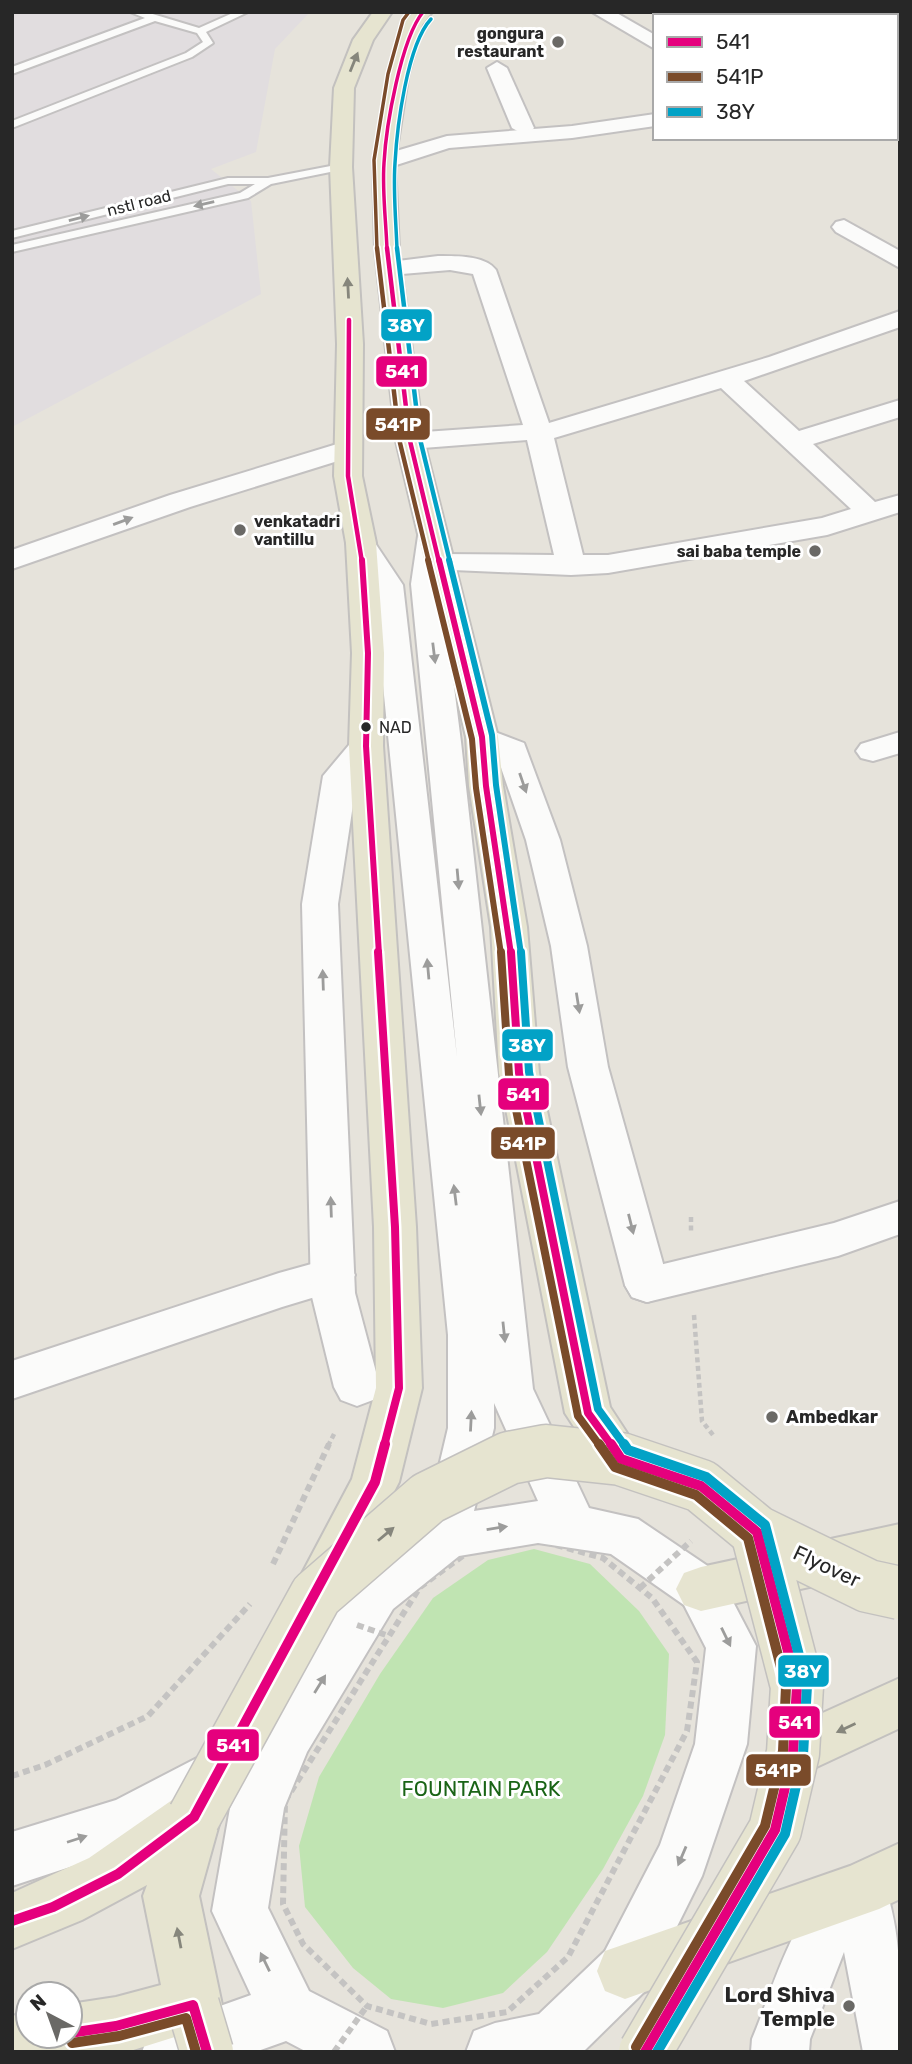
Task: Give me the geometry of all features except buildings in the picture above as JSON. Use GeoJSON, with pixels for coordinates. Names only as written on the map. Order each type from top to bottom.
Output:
{"type":"FeatureCollection","features":[{"type":"Feature","properties":{"kind":"main road"},"geometry":{"type":"LineString","coordinates":[[84,2031],[116,2026],[190,2036],[171,1896],[194,1817],[375,1482],[399,1388],[395,1227],[366,746],[368,653],[361,543],[348,463],[350,344],[341,167],[344,88],[363,40],[383,12]]}},
{"type":"Feature","properties":{"kind":"main road"},"geometry":{"type":"LineString","coordinates":[[423,12],[413,24],[398,77],[384,162],[390,268],[410,441],[482,737],[486,786],[509,927],[519,1073],[569,1329],[588,1413],[621,1459]]}},
{"type":"Feature","properties":{"kind":"main road","name":"Flyover"},"geometry":{"type":"LineString","coordinates":[[316,1595],[428,1498],[509,1458],[546,1451],[621,1459],[701,1486],[757,1532],[868,1586],[900,1593]]}},
{"type":"Feature","properties":{"kind":"main road"},"geometry":{"type":"LineString","coordinates":[[645,2052],[775,1830],[793,1753],[797,1686],[757,1532]]}},
{"type":"Feature","properties":{"kind":"main road"},"geometry":{"type":"LineString","coordinates":[[701,1589],[900,1545]]}},
{"type":"Feature","properties":{"kind":"main road"},"geometry":{"type":"LineString","coordinates":[[793,1753],[900,1702]]}},
{"type":"Feature","properties":{"kind":"main road"},"geometry":{"type":"LineString","coordinates":[[12,1922],[53,1907],[118,1874],[143,1858],[194,1817]]}},
{"type":"Feature","properties":{"kind":"main road"},"geometry":{"type":"LineString","coordinates":[[625,1971],[880,1880]]}},
{"type":"Feature","properties":{"kind":"street"},"geometry":{"type":"LineString","coordinates":[[601,12],[653,42]]}},
{"type":"Feature","properties":{"kind":"street"},"geometry":{"type":"LineString","coordinates":[[497,68],[523,128]]}},
{"type":"Feature","properties":{"kind":"street"},"geometry":{"type":"LineString","coordinates":[[384,162],[447,142],[599,118],[653,106]]}},
{"type":"Feature","properties":{"kind":"street"},"geometry":{"type":"LineString","coordinates":[[482,137],[572,132],[653,120]]}},
{"type":"Feature","properties":{"kind":"street"},"geometry":{"type":"LineString","coordinates":[[844,227],[900,261]]}},
{"type":"Feature","properties":{"kind":"street"},"geometry":{"type":"LineString","coordinates":[[390,268],[474,265],[484,270],[539,432],[571,566]]}},
{"type":"Feature","properties":{"kind":"street"},"geometry":{"type":"LineString","coordinates":[[410,441],[558,430],[726,378],[900,318]]}},
{"type":"Feature","properties":{"kind":"street"},"geometry":{"type":"LineString","coordinates":[[726,378],[870,512]]}},
{"type":"Feature","properties":{"kind":"street"},"geometry":{"type":"LineString","coordinates":[[794,441],[900,408]]}},
{"type":"Feature","properties":{"kind":"street"},"geometry":{"type":"LineString","coordinates":[[12,561],[180,500],[348,463]]}},
{"type":"Feature","properties":{"kind":"street"},"geometry":{"type":"LineString","coordinates":[[12,578],[166,528],[348,463]]}},
{"type":"Feature","properties":{"kind":"street"},"geometry":{"type":"LineString","coordinates":[[574,1527],[510,1389],[445,742],[426,584],[436,550],[571,566],[608,565],[814,528],[900,503]]}},
{"type":"Feature","properties":{"kind":"street"},"geometry":{"type":"LineString","coordinates":[[361,543],[388,585],[470,1335],[471,1428],[447,1536]]}},
{"type":"Feature","properties":{"kind":"street"},"geometry":{"type":"LineString","coordinates":[[482,737],[512,750],[542,840],[569,946],[588,1067],[646,1285],[838,1239],[900,1217]]}},
{"type":"Feature","properties":{"kind":"street"},"geometry":{"type":"LineString","coordinates":[[357,1387],[333,1293],[320,904],[340,776],[366,746]]}},
{"type":"Feature","properties":{"kind":"street"},"geometry":{"type":"LineString","coordinates":[[12,1380],[279,1290],[333,1275]]}},
{"type":"Feature","properties":{"kind":"street"},"geometry":{"type":"LineString","coordinates":[[289,2011],[240,1911],[257,1808],[288,1736],[376,1594],[447,1536],[538,1522],[621,1534],[701,1589],[731,1646],[722,1744],[682,1857],[625,1971],[554,2040],[523,2049]]}},
{"type":"Feature","properties":{"kind":"street"},"geometry":{"type":"LineString","coordinates":[[12,1859],[127,1823],[288,1736]]}},
{"type":"Feature","properties":{"kind":"street"},"geometry":{"type":"LineString","coordinates":[[780,2052],[781,2039],[824,1933],[880,1880]]}},
{"type":"Feature","properties":{"kind":"street"},"geometry":{"type":"LineString","coordinates":[[880,1880],[892,2052]]}},
{"type":"Feature","properties":{"kind":"street"},"geometry":{"type":"LineString","coordinates":[[190,2036],[289,2011],[366,2029]]}},
{"type":"Feature","properties":{"kind":"lane"},"geometry":{"type":"LineString","coordinates":[[135,12],[201,31],[222,24],[243,12]]}},
{"type":"Feature","properties":{"kind":"lane"},"geometry":{"type":"LineString","coordinates":[[12,71],[153,18]]}},
{"type":"Feature","properties":{"kind":"lane"},"geometry":{"type":"LineString","coordinates":[[12,125],[189,55],[208,43],[201,31]]}},
{"type":"Feature","properties":{"kind":"lane"},"geometry":{"type":"LineString","coordinates":[[12,249],[244,196],[268,181],[341,167]]}},
{"type":"Feature","properties":{"kind":"lane","name":"nstl road"},"geometry":{"type":"LineString","coordinates":[[12,235],[228,181],[268,181]]}},
{"type":"Feature","properties":{"kind":"path"},"geometry":{"type":"LineString","coordinates":[[691,1217],[691,1275],[702,1421],[719,1441]]}},
{"type":"Feature","properties":{"kind":"path"},"geometry":{"type":"LineString","coordinates":[[270,1570],[357,1387]]}},
{"type":"Feature","properties":{"kind":"path"},"geometry":{"type":"LineString","coordinates":[[334,2052],[366,2029],[431,2024],[507,2012],[568,1957],[687,1731],[696,1661],[652,1598],[603,1558],[534,1539],[475,1547],[420,1587],[285,1801],[283,1904],[303,1944],[366,2029]]}},
{"type":"Feature","properties":{"kind":"path"},"geometry":{"type":"LineString","coordinates":[[12,1776],[46,1765],[148,1716],[258,1595]]}},
{"type":"Feature","properties":{"kind":"shaded area"},"geometry":{"type":"Polygon","coordinates":[[[12,12],[310,12],[275,49],[256,152],[211,169],[251,201],[261,294],[12,427],[12,12]]]}},
{"type":"Feature","properties":{"kind":"green space","name":"FOUNTAIN PARK"},"geometry":{"type":"Polygon","coordinates":[[[534,1549],[590,1564],[639,1611],[669,1654],[665,1735],[643,1796],[603,1869],[547,1952],[503,1993],[443,2008],[391,1999],[353,1968],[305,1907],[299,1846],[319,1777],[380,1674],[433,1598],[488,1560],[534,1549]]]}},
{"type":"Feature","properties":{"kind":"transit line","name":"541P"},"geometry":{"type":"LineString","coordinates":[[409,12],[403,20],[388,74],[374,160],[377,251],[400,443],[472,739],[476,788],[499,928],[509,1075],[578,1416],[615,1467],[696,1495],[748,1538],[786,1687],[783,1751],[765,1826],[636,2047]]}},
{"type":"Feature","properties":{"kind":"transit line","name":"541"},"geometry":{"type":"LineString","coordinates":[[423,12],[413,24],[398,77],[384,162],[387,250],[410,441],[482,737],[486,786],[509,927],[519,1073],[588,1413],[621,1459],[701,1486],[757,1532],[797,1686],[793,1753],[775,1830],[645,2052]]}},
{"type":"Feature","properties":{"kind":"transit line","name":"38Y"},"geometry":{"type":"LineString","coordinates":[[431,19],[422,29],[408,79],[395,163],[397,249],[420,439],[492,735],[496,785],[519,926],[529,1072],[598,1409],[628,1450],[706,1477],[765,1525],[807,1686],[803,1755],[785,1834],[657,2052]]}},
{"type":"Feature","properties":{"kind":"transit line","name":"541"},"geometry":{"type":"LineString","coordinates":[[12,1921],[53,1907],[118,1874],[194,1817],[375,1482],[399,1388],[395,1227],[366,746],[368,653],[361,543],[348,476],[349,320]]}},
{"type":"Feature","properties":{"kind":"transit line","name":"541"},"geometry":{"type":"LineString","coordinates":[[84,2031],[116,2026],[193,2005],[207,2052]]}},
{"type":"Feature","properties":{"kind":"transit line","name":"541P"},"geometry":{"type":"LineString","coordinates":[[84,2041],[119,2036],[186,2018],[196,2052]]}},
{"type":"Feature","properties":{"kind":"place","name":"gongura restaurant"},"geometry":{"type":"Point","coordinates":[558,42]}},
{"type":"Feature","properties":{"kind":"place","name":"venkatadri vantillu"},"geometry":{"type":"Point","coordinates":[240,530]}},
{"type":"Feature","properties":{"kind":"place","name":"sai baba temple"},"geometry":{"type":"Point","coordinates":[815,551]}},
{"type":"Feature","properties":{"kind":"place","name":"NAD"},"geometry":{"type":"Point","coordinates":[366,727]}},
{"type":"Feature","properties":{"kind":"place","name":"Ambedkar"},"geometry":{"type":"Point","coordinates":[772,1417]}},
{"type":"Feature","properties":{"kind":"place","name":"Lord Shiva Temple"},"geometry":{"type":"Point","coordinates":[849,2006]}}]}
